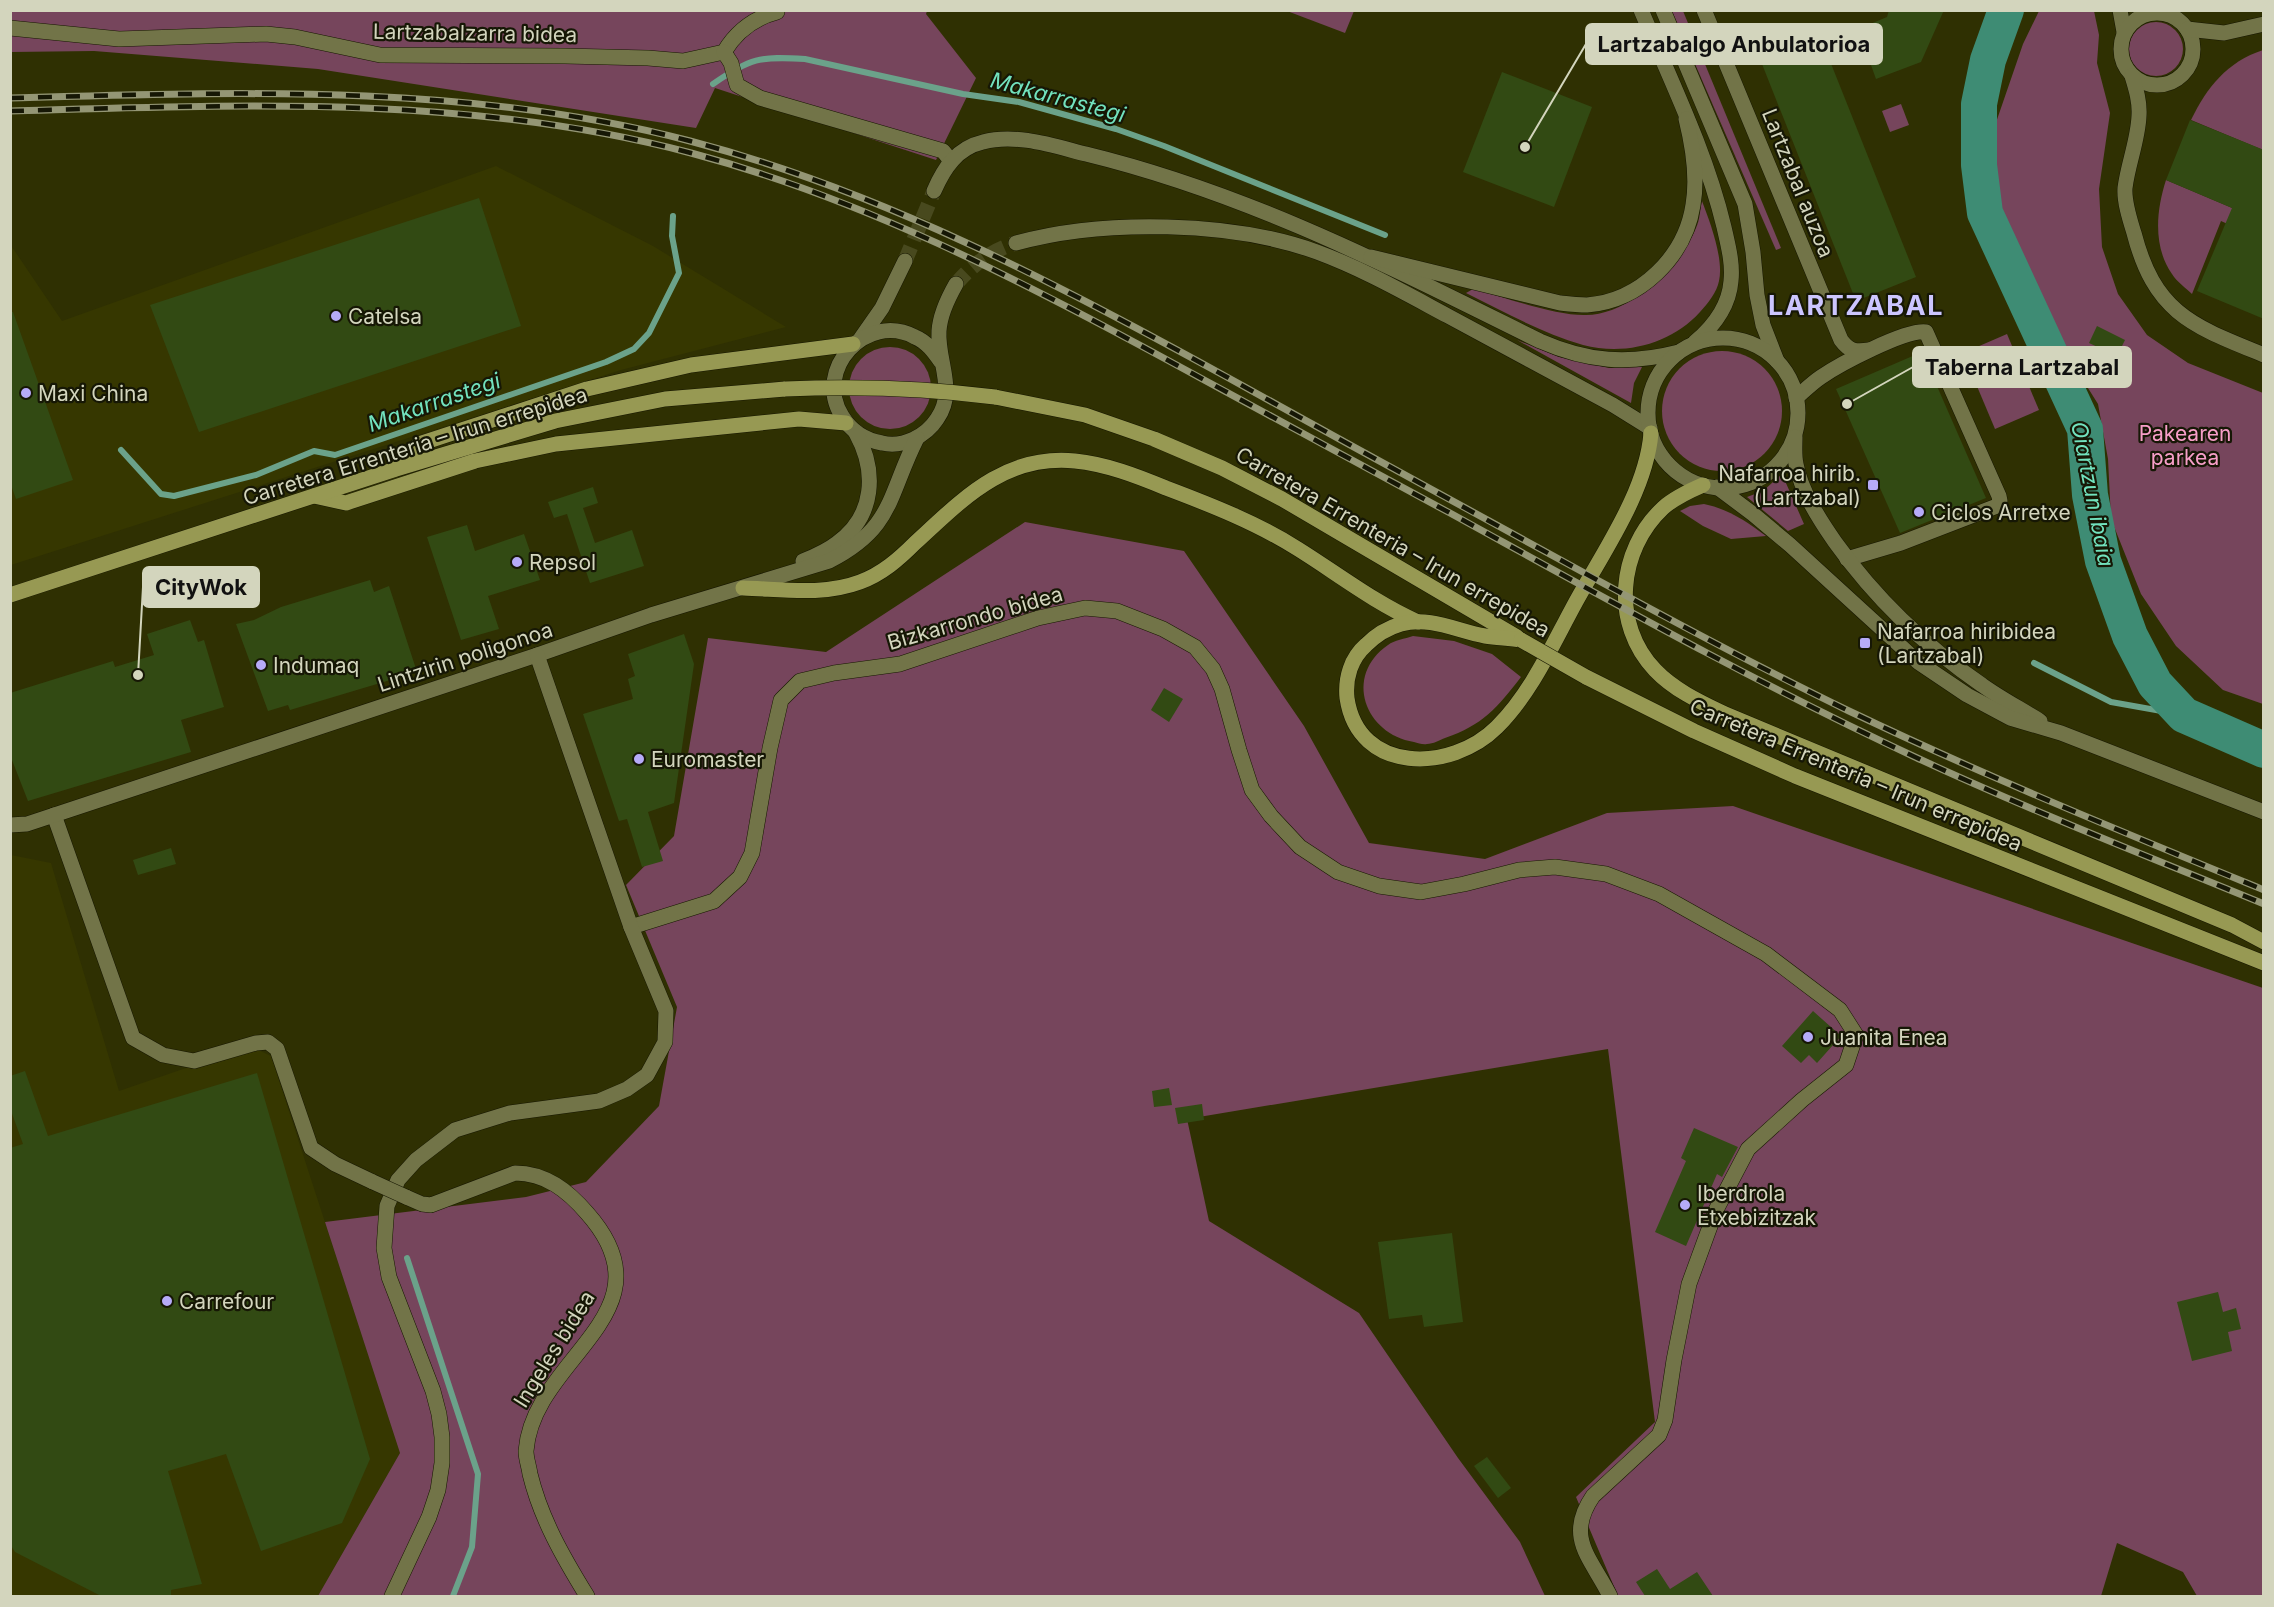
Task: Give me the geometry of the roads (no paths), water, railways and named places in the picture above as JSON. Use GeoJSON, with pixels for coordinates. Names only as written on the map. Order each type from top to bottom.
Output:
{"type":"FeatureCollection","features":[{"type":"Feature","properties":{"kind":"main road"},"geometry":{"type":"LineString","coordinates":[[396,469],[419,444],[586,389],[691,365],[857,341]]}},
{"type":"Feature","properties":{"kind":"main road","name":"Carretera Errenteria – Irun errepidea"},"geometry":{"type":"LineString","coordinates":[[10,595],[396,469],[555,421],[665,399],[785,389],[887,387],[940,390],[995,397],[1085,415],[1154,439],[1222,468],[1282,499],[1586,677],[1694,731],[1795,776],[2264,963]]}},
{"type":"Feature","properties":{"kind":"main road"},"geometry":{"type":"LineString","coordinates":[[314,496],[346,503],[475,461],[556,444],[800,420],[851,428]]}},
{"type":"Feature","properties":{"kind":"main road"},"geometry":{"type":"LineString","coordinates":[[1521,640],[1484,636],[1449,626],[1419,622],[1402,624],[1385,630],[1359,651],[1350,666],[1346,687],[1353,721],[1377,748],[1395,755],[1423,760],[1450,756],[1466,749],[1495,729],[1514,708],[1538,673],[1628,504],[1645,469],[1650,430]]}},
{"type":"Feature","properties":{"kind":"main road"},"geometry":{"type":"LineString","coordinates":[[747,586],[820,591],[860,582],[875,575],[902,556],[981,484],[999,475],[1035,463],[1074,460],[1114,469],[1233,515],[1296,547],[1391,610],[1419,622]]}},
{"type":"Feature","properties":{"kind":"main road"},"geometry":{"type":"LineString","coordinates":[[1709,486],[1685,492],[1663,507],[1645,529],[1631,555],[1624,599],[1628,624],[1638,648],[1655,670],[1687,696],[1725,714],[2232,925],[2264,942]]}},
{"type":"Feature","properties":{"kind":"street"},"geometry":{"type":"LineString","coordinates":[[1634,10],[1648,26]]}},
{"type":"Feature","properties":{"kind":"street"},"geometry":{"type":"LineString","coordinates":[[1641,10],[1717,200],[1732,270],[1725,306],[1712,327],[1693,344],[1679,352],[1664,367],[1653,386],[1648,406],[1650,430],[1665,460],[1688,479],[1709,486],[1753,514],[1918,662],[1967,695],[2010,718],[2061,733],[2264,812]]}},
{"type":"Feature","properties":{"kind":"street"},"geometry":{"type":"LineString","coordinates":[[1664,10],[1745,204],[1763,325],[1777,361]]}},
{"type":"Feature","properties":{"kind":"street","name":"Lartzabal auzoa"},"geometry":{"type":"LineString","coordinates":[[1704,10],[1841,340],[1848,349],[1858,352],[1870,350]]}},
{"type":"Feature","properties":{"kind":"street"},"geometry":{"type":"LineString","coordinates":[[2120,10],[2124,32]]}},
{"type":"Feature","properties":{"kind":"street"},"geometry":{"type":"LineString","coordinates":[[2132,76],[2141,81],[2161,85],[2180,77],[2192,60],[2193,49],[2187,28],[2177,18],[2157,11],[2142,15],[2124,32],[2121,41],[2122,60],[2132,76],[2138,99],[2139,117],[2125,192],[2141,257],[2155,288],[2187,320],[2205,331],[2264,355]]}},
{"type":"Feature","properties":{"kind":"street"},"geometry":{"type":"LineString","coordinates":[[777,12],[764,15],[731,40],[727,58],[737,85],[768,101],[943,151],[951,161]]}},
{"type":"Feature","properties":{"kind":"street"},"geometry":{"type":"LineString","coordinates":[[2187,28],[2224,33],[2264,24]]}},
{"type":"Feature","properties":{"kind":"street","name":"Lartzabalzarra bidea"},"geometry":{"type":"LineString","coordinates":[[10,28],[119,39],[266,34],[296,37],[380,55],[565,56],[683,61],[727,58]]}},
{"type":"Feature","properties":{"kind":"street"},"geometry":{"type":"LineString","coordinates":[[1371,257],[1560,303],[1588,305],[1626,294],[1644,284],[1666,264],[1684,237],[1690,220],[1694,205],[1695,166],[1693,144],[1686,119]]}},
{"type":"Feature","properties":{"kind":"street"},"geometry":{"type":"LineString","coordinates":[[934,191],[945,168],[966,149],[984,141],[999,139],[1041,143],[1126,163],[1230,197],[1310,229],[1540,340],[1574,354],[1633,361],[1679,352]]}},
{"type":"Feature","properties":{"kind":"street"},"geometry":{"type":"LineString","coordinates":[[1016,243],[1038,237],[1109,228],[1218,231],[1290,243],[1372,275],[1613,405],[1650,430]]}},
{"type":"Feature","properties":{"kind":"street"},"geometry":{"type":"LineString","coordinates":[[905,261],[882,308],[840,361],[833,382],[838,411],[851,428],[870,441],[886,444],[902,443],[917,438],[938,418],[945,405],[947,391],[946,376],[941,362],[939,330],[949,296],[956,284]]}},
{"type":"Feature","properties":{"kind":"street"},"geometry":{"type":"LineString","coordinates":[[857,341],[879,332],[897,331],[915,336],[930,347],[941,362]]}},
{"type":"Feature","properties":{"kind":"street"},"geometry":{"type":"LineString","coordinates":[[1796,398],[1821,377],[1870,350],[1918,331],[1926,332],[2000,501],[1997,506],[1922,535],[1847,559]]}},
{"type":"Feature","properties":{"kind":"street"},"geometry":{"type":"LineString","coordinates":[[1693,344],[1723,338],[1738,340],[1766,351],[1777,361],[1786,372],[1796,398],[1798,416],[1795,434],[1796,464],[1809,500],[1847,559],[1889,608],[1929,645],[1982,686],[2061,733]]}},
{"type":"Feature","properties":{"kind":"street","name":"Lintzirin poligonoa"},"geometry":{"type":"LineString","coordinates":[[747,586],[838,543],[858,521],[869,493],[869,462],[851,428]]}},
{"type":"Feature","properties":{"kind":"street"},"geometry":{"type":"LineString","coordinates":[[1709,486],[1742,485],[1765,475],[1784,457],[1795,434]]}},
{"type":"Feature","properties":{"kind":"street","name":"Lintzirin poligonoa"},"geometry":{"type":"LineString","coordinates":[[10,825],[27,824],[651,615],[829,561],[855,546],[876,526],[893,500],[908,456],[917,438]]}},
{"type":"Feature","properties":{"kind":"street","name":"Bizkarrondo bidea"},"geometry":{"type":"LineString","coordinates":[[631,927],[714,901],[740,877],[752,853],[780,700],[800,681],[834,673],[900,664],[1038,618],[1085,608],[1117,611],[1163,629],[1195,647],[1213,669],[1222,689],[1252,790],[1271,816],[1300,847],[1338,872],[1379,885],[1421,892],[1531,869],[1555,867],[1606,873],[1659,894],[1766,954],[1840,1010],[1856,1035],[1846,1065],[1802,1100],[1748,1149],[1716,1210],[1689,1284],[1665,1420],[1659,1435],[1593,1496],[1585,1508],[1580,1528],[1581,1542],[1592,1567],[1610,1596]]}},
{"type":"Feature","properties":{"kind":"street"},"geometry":{"type":"LineString","coordinates":[[392,1596],[429,1516],[438,1490],[442,1463],[442,1437],[433,1391],[389,1277],[384,1248],[387,1206],[398,1180],[416,1160],[455,1130],[510,1113],[599,1101],[627,1089],[647,1076],[665,1042],[666,1011],[631,927],[537,655]]}},
{"type":"Feature","properties":{"kind":"street","name":"Ingeles bidea"},"geometry":{"type":"LineString","coordinates":[[54,815],[133,1038],[163,1055],[194,1061],[256,1043],[268,1042],[277,1048],[311,1148],[335,1164],[422,1204],[431,1205],[515,1173],[529,1173],[550,1181],[571,1194],[600,1227],[615,1257],[618,1279],[610,1302],[593,1335],[553,1385],[539,1407],[528,1435],[526,1454],[542,1513],[556,1544],[587,1596]]}},
{"type":"Feature","properties":{"kind":"waterway","name":"Oiartzun ibaia"},"geometry":{"type":"LineString","coordinates":[[2006,10],[1988,60],[1979,104],[1979,165],[1985,213],[2085,429],[2090,495],[2103,561],[2130,636],[2155,684],[2184,715],[2264,750]]}},
{"type":"Feature","properties":{"kind":"waterway","name":"Makarrastegi"},"geometry":{"type":"LineString","coordinates":[[713,84],[737,69],[756,61],[777,58],[805,59],[963,94],[1019,102],[1116,129],[1164,146],[1385,235]]}},
{"type":"Feature","properties":{"kind":"waterway","name":"Makarrastegi"},"geometry":{"type":"LineString","coordinates":[[121,450],[161,494],[174,496],[256,475],[314,451],[335,455],[606,362],[634,349],[649,333],[679,273],[672,236],[673,216]]}},
{"type":"Feature","properties":{"kind":"waterway","name":"Makarrastegi"},"geometry":{"type":"LineString","coordinates":[[2034,663],[2111,702],[2184,715]]}},
{"type":"Feature","properties":{"kind":"waterway"},"geometry":{"type":"LineString","coordinates":[[407,1258],[478,1474],[472,1547],[453,1596]]}},
{"type":"Feature","properties":{"kind":"tunnel"},"geometry":{"type":"LineString","coordinates":[[905,261],[934,191]]}},
{"type":"Feature","properties":{"kind":"tunnel"},"geometry":{"type":"LineString","coordinates":[[956,284],[983,259],[1016,243]]}},
{"type":"Feature","properties":{"kind":"railway"},"geometry":{"type":"LineString","coordinates":[[10,98],[267,94],[438,100],[522,109],[607,122],[690,141],[830,186],[965,242],[1096,307],[1638,602],[1813,694],[2003,781],[2264,890]]}},
{"type":"Feature","properties":{"kind":"railway"},"geometry":{"type":"LineString","coordinates":[[10,111],[267,106],[438,112],[523,121],[607,134],[691,153],[754,171],[877,217],[1055,300],[1680,639],[1856,729],[2001,796],[2264,904]]}},
{"type":"Feature","properties":{"kind":"place","name":"Lartzabalgo Anbulatorioa"},"geometry":{"type":"Point","coordinates":[1525,147]}},
{"type":"Feature","properties":{"kind":"place","name":"Catelsa"},"geometry":{"type":"Point","coordinates":[336,316]}},
{"type":"Feature","properties":{"kind":"place","name":"Maxi China"},"geometry":{"type":"Point","coordinates":[26,393]}},
{"type":"Feature","properties":{"kind":"place","name":"Taberna Lartzabal"},"geometry":{"type":"Point","coordinates":[1847,404]}},
{"type":"Feature","properties":{"kind":"place","name":"Nafarroa hirib. (Lartzabal)"},"geometry":{"type":"Point","coordinates":[1873,485]}},
{"type":"Feature","properties":{"kind":"place","name":"Ciclos Arretxe"},"geometry":{"type":"Point","coordinates":[1919,512]}},
{"type":"Feature","properties":{"kind":"place","name":"Repsol"},"geometry":{"type":"Point","coordinates":[517,562]}},
{"type":"Feature","properties":{"kind":"place","name":"Nafarroa hiribidea (Lartzabal)"},"geometry":{"type":"Point","coordinates":[1865,643]}},
{"type":"Feature","properties":{"kind":"place","name":"Indumaq"},"geometry":{"type":"Point","coordinates":[261,665]}},
{"type":"Feature","properties":{"kind":"place","name":"CityWok"},"geometry":{"type":"Point","coordinates":[138,675]}},
{"type":"Feature","properties":{"kind":"place","name":"Euromaster"},"geometry":{"type":"Point","coordinates":[639,759]}},
{"type":"Feature","properties":{"kind":"place","name":"Juanita Enea"},"geometry":{"type":"Point","coordinates":[1808,1037]}},
{"type":"Feature","properties":{"kind":"place","name":"Iberdrola Etxebizitzak"},"geometry":{"type":"Point","coordinates":[1685,1205]}},
{"type":"Feature","properties":{"kind":"place","name":"Carrefour"},"geometry":{"type":"Point","coordinates":[167,1301]}},
{"type":"Feature","properties":{"kind":"district","name":"LARTZABAL"},"geometry":{"type":"Point","coordinates":[1856,305]}},
{"type":"Feature","properties":{"kind":"park label","name":"Pakearen parkea"},"geometry":{"type":"Point","coordinates":[2185,445]}}]}
